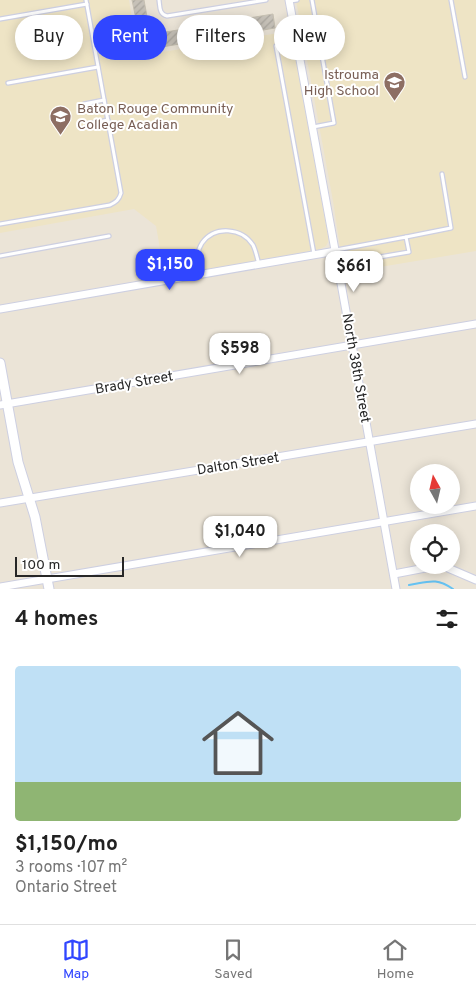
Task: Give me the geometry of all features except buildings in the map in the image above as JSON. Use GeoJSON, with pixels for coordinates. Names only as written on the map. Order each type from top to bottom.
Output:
{"type":"FeatureCollection","features":[{"type":"Feature","properties":{"kind":"street","name":"North 38th Street"},"geometry":{"type":"LineString","coordinates":[[292,0],[294,15]]}},
{"type":"Feature","properties":{"kind":"street","name":"North 38th Street"},"geometry":{"type":"LineString","coordinates":[[300,60],[396,589]]}},
{"type":"Feature","properties":{"kind":"street"},"geometry":{"type":"LineString","coordinates":[[0,309],[336,250]]}},
{"type":"Feature","properties":{"kind":"street","name":"Brady Street"},"geometry":{"type":"LineString","coordinates":[[4,405],[476,324]]}},
{"type":"Feature","properties":{"kind":"street"},"geometry":{"type":"LineString","coordinates":[[0,363],[4,405],[38,532],[48,584]]}},
{"type":"Feature","properties":{"kind":"street","name":"Dalton Street"},"geometry":{"type":"LineString","coordinates":[[0,503],[476,424]]}},
{"type":"Feature","properties":{"kind":"street"},"geometry":{"type":"LineString","coordinates":[[0,587],[48,584],[476,506]]}},
{"type":"Feature","properties":{"kind":"street"},"geometry":{"type":"LineString","coordinates":[[394,574],[441,565],[476,580]]}},
{"type":"Feature","properties":{"kind":"lane"},"geometry":{"type":"LineString","coordinates":[[159,0],[161,12],[167,16],[242,2],[266,0]]}},
{"type":"Feature","properties":{"kind":"lane"},"geometry":{"type":"LineString","coordinates":[[312,0],[334,123],[313,127]]}},
{"type":"Feature","properties":{"kind":"lane"},"geometry":{"type":"LineString","coordinates":[[451,0],[465,77]]}},
{"type":"Feature","properties":{"kind":"lane"},"geometry":{"type":"LineString","coordinates":[[0,19],[86,2],[121,193],[120,198],[110,205],[0,224]]}},
{"type":"Feature","properties":{"kind":"lane"},"geometry":{"type":"LineString","coordinates":[[279,60],[314,255]]}},
{"type":"Feature","properties":{"kind":"lane"},"geometry":{"type":"LineString","coordinates":[[8,83],[98,67]]}},
{"type":"Feature","properties":{"kind":"lane"},"geometry":{"type":"LineString","coordinates":[[84,104],[104,100]]}},
{"type":"Feature","properties":{"kind":"lane"},"geometry":{"type":"LineString","coordinates":[[89,124],[108,120]]}},
{"type":"Feature","properties":{"kind":"lane"},"geometry":{"type":"LineString","coordinates":[[336,250],[451,228],[442,174]]}},
{"type":"Feature","properties":{"kind":"lane"},"geometry":{"type":"LineString","coordinates":[[198,275],[197,259],[203,242],[209,236],[226,230],[246,237],[253,246],[259,265]]}},
{"type":"Feature","properties":{"kind":"lane"},"geometry":{"type":"LineString","coordinates":[[0,256],[109,236]]}},
{"type":"Feature","properties":{"kind":"lane"},"geometry":{"type":"LineString","coordinates":[[338,264],[409,252],[406,237]]}},
{"type":"Feature","properties":{"kind":"shaded area"},"geometry":{"type":"Polygon","coordinates":[[[0,0],[129,0],[131,15],[93,15],[93,60],[167,60],[167,51],[177,50],[177,60],[264,60],[264,35],[274,34],[274,60],[296,60],[328,236],[326,246],[318,250],[165,277],[156,226],[134,209],[0,233],[0,0]]]}},
{"type":"Feature","properties":{"kind":"shaded area","name":"Istrouma High School"},"geometry":{"type":"Polygon","coordinates":[[[296,0],[476,0],[476,251],[344,273],[307,60],[345,60],[345,15],[299,15],[296,0]]]}},
{"type":"Feature","properties":{"kind":"waterway"},"geometry":{"type":"LineString","coordinates":[[409,585],[437,582],[453,589]]}},
{"type":"Feature","properties":{"kind":"place","name":"Istrouma High School"},"geometry":{"type":"Point","coordinates":[395,101]}},
{"type":"Feature","properties":{"kind":"place","name":"Baton Rouge Community College Acadian"},"geometry":{"type":"Point","coordinates":[61,135]}}]}
